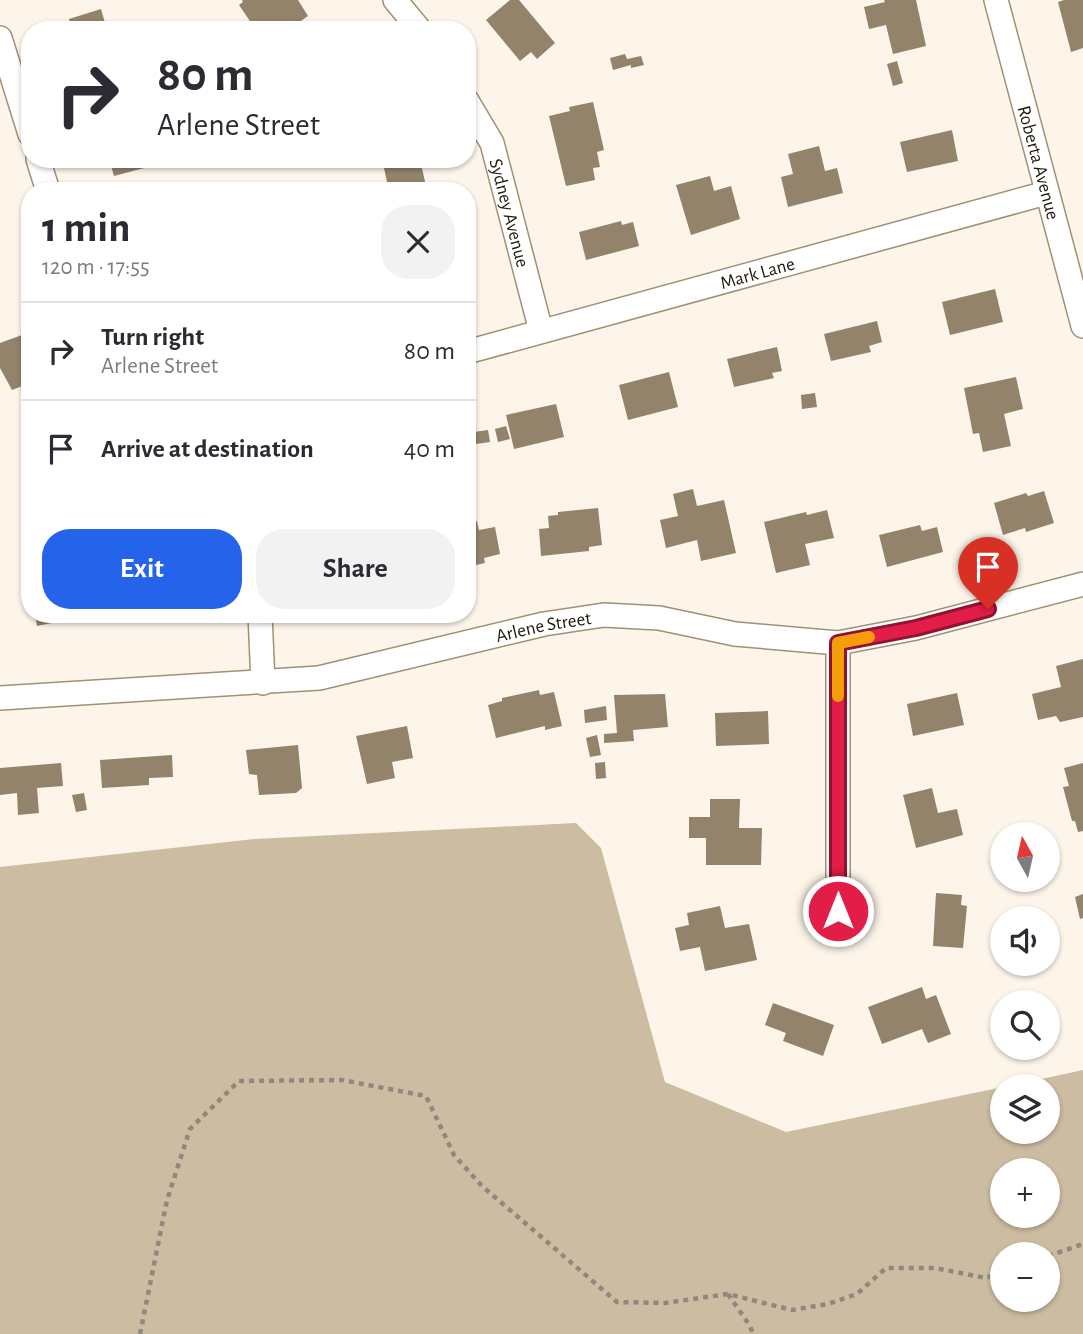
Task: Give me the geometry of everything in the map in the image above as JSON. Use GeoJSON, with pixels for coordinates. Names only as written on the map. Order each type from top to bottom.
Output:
{"type":"FeatureCollection","features":[{"type":"Feature","properties":{"kind":"street"},"geometry":{"type":"LineString","coordinates":[[395,0],[412,21]]}},
{"type":"Feature","properties":{"kind":"street","name":"Roberta Avenue"},"geometry":{"type":"LineString","coordinates":[[996,0],[1083,326]]}},
{"type":"Feature","properties":{"kind":"street"},"geometry":{"type":"LineString","coordinates":[[0,38],[21,105]]}},
{"type":"Feature","properties":{"kind":"street","name":"Sydney Avenue"},"geometry":{"type":"LineString","coordinates":[[476,116],[492,143],[541,331]]}},
{"type":"Feature","properties":{"kind":"street","name":"Mark Lane"},"geometry":{"type":"LineString","coordinates":[[476,349],[1046,193]]}},
{"type":"Feature","properties":{"kind":"street","name":"Arlene Street"},"geometry":{"type":"LineString","coordinates":[[0,698],[319,678],[544,624],[604,615],[659,618],[735,634],[838,643],[916,628],[1083,584]]}},
{"type":"Feature","properties":{"kind":"street"},"geometry":{"type":"LineString","coordinates":[[260,623],[263,683]]}},
{"type":"Feature","properties":{"kind":"street"},"geometry":{"type":"LineString","coordinates":[[838,643],[838,911]]}},
{"type":"Feature","properties":{"kind":"path"},"geometry":{"type":"LineString","coordinates":[[139,1334],[167,1200],[190,1129],[239,1081],[342,1080],[426,1096],[454,1154],[482,1185],[617,1302],[665,1303],[728,1294],[792,1310],[828,1304],[857,1294],[886,1268],[935,1268],[990,1277]]}},
{"type":"Feature","properties":{"kind":"path"},"geometry":{"type":"LineString","coordinates":[[1060,1252],[1083,1244]]}},
{"type":"Feature","properties":{"kind":"path"},"geometry":{"type":"LineString","coordinates":[[728,1294],[753,1334]]}},
{"type":"Feature","properties":{"kind":"shaded area"},"geometry":{"type":"Polygon","coordinates":[[[576,823],[601,848],[665,1082],[786,1132],[990,1090],[990,1144],[1060,1144],[1060,1075],[1083,1070],[1083,1334],[0,1334],[0,867],[254,839],[576,823]]]}},
{"type":"Feature","properties":{"kind":"building"},"geometry":{"type":"Polygon","coordinates":[[[242,0],[298,0],[308,16],[301,21],[250,21],[239,5],[242,0]]]}},
{"type":"Feature","properties":{"kind":"building"},"geometry":{"type":"Polygon","coordinates":[[[510,0],[519,0],[555,43],[537,59],[531,52],[520,61],[486,20],[510,0]]]}},
{"type":"Feature","properties":{"kind":"building"},"geometry":{"type":"Polygon","coordinates":[[[884,0],[916,0],[926,46],[893,54],[886,25],[869,29],[864,7],[885,2],[884,0]]]}},
{"type":"Feature","properties":{"kind":"building"},"geometry":{"type":"Polygon","coordinates":[[[1083,0],[1083,48],[1071,52],[1058,2],[1083,0]]]}},
{"type":"Feature","properties":{"kind":"building"},"geometry":{"type":"Polygon","coordinates":[[[101,9],[104,21],[70,21],[101,9]]]}},
{"type":"Feature","properties":{"kind":"building"},"geometry":{"type":"Polygon","coordinates":[[[625,54],[627,59],[641,56],[644,65],[613,70],[610,58],[625,54]]]}},
{"type":"Feature","properties":{"kind":"building"},"geometry":{"type":"Polygon","coordinates":[[[897,61],[903,83],[893,86],[887,64],[897,61]]]}},
{"type":"Feature","properties":{"kind":"building"},"geometry":{"type":"Polygon","coordinates":[[[593,102],[604,150],[597,152],[600,167],[593,168],[595,180],[566,186],[549,116],[570,111],[569,107],[593,102]]]}},
{"type":"Feature","properties":{"kind":"building"},"geometry":{"type":"Polygon","coordinates":[[[952,130],[958,161],[907,172],[900,142],[952,130]]]}},
{"type":"Feature","properties":{"kind":"building"},"geometry":{"type":"Polygon","coordinates":[[[819,146],[825,171],[837,168],[843,193],[788,207],[781,177],[793,174],[788,154],[819,146]]]}},
{"type":"Feature","properties":{"kind":"building"},"geometry":{"type":"Polygon","coordinates":[[[112,168],[144,168],[114,176],[112,168]]]}},
{"type":"Feature","properties":{"kind":"building"},"geometry":{"type":"Polygon","coordinates":[[[384,168],[422,168],[425,182],[387,182],[384,168]]]}},
{"type":"Feature","properties":{"kind":"building"},"geometry":{"type":"Polygon","coordinates":[[[710,176],[714,191],[731,186],[740,219],[691,235],[676,185],[710,176]]]}},
{"type":"Feature","properties":{"kind":"building"},"geometry":{"type":"Polygon","coordinates":[[[621,221],[622,225],[633,222],[639,246],[586,260],[579,232],[621,221]]]}},
{"type":"Feature","properties":{"kind":"building"},"geometry":{"type":"Polygon","coordinates":[[[995,289],[1003,322],[950,335],[942,302],[995,289]]]}},
{"type":"Feature","properties":{"kind":"building"},"geometry":{"type":"Polygon","coordinates":[[[877,321],[882,342],[869,346],[871,352],[831,361],[824,334],[877,321]]]}},
{"type":"Feature","properties":{"kind":"building"},"geometry":{"type":"Polygon","coordinates":[[[21,335],[21,386],[12,390],[0,368],[0,343],[21,335]]]}},
{"type":"Feature","properties":{"kind":"building"},"geometry":{"type":"Polygon","coordinates":[[[777,347],[782,371],[772,373],[774,378],[734,387],[727,359],[777,347]]]}},
{"type":"Feature","properties":{"kind":"building"},"geometry":{"type":"Polygon","coordinates":[[[669,372],[678,407],[628,420],[619,385],[669,372]]]}},
{"type":"Feature","properties":{"kind":"building"},"geometry":{"type":"Polygon","coordinates":[[[1016,377],[1023,409],[1004,414],[1011,446],[983,452],[979,433],[973,434],[964,388],[1016,377]]]}},
{"type":"Feature","properties":{"kind":"building"},"geometry":{"type":"Polygon","coordinates":[[[815,393],[817,407],[802,409],[801,395],[815,393]]]}},
{"type":"Feature","properties":{"kind":"building"},"geometry":{"type":"Polygon","coordinates":[[[556,404],[564,437],[514,449],[506,415],[556,404]]]}},
{"type":"Feature","properties":{"kind":"building"},"geometry":{"type":"Polygon","coordinates":[[[506,426],[510,439],[498,442],[495,429],[506,426]]]}},
{"type":"Feature","properties":{"kind":"building"},"geometry":{"type":"Polygon","coordinates":[[[488,430],[490,442],[476,444],[476,432],[488,430]]]}},
{"type":"Feature","properties":{"kind":"building"},"geometry":{"type":"Polygon","coordinates":[[[693,489],[697,506],[724,500],[736,553],[701,561],[697,540],[666,548],[660,520],[678,516],[673,494],[693,489]]]}},
{"type":"Feature","properties":{"kind":"building"},"geometry":{"type":"Polygon","coordinates":[[[1044,491],[1054,523],[1026,532],[1025,528],[1003,535],[994,503],[1026,493],[1028,496],[1044,491]]]}},
{"type":"Feature","properties":{"kind":"building"},"geometry":{"type":"Polygon","coordinates":[[[598,508],[602,545],[589,547],[589,551],[541,556],[539,529],[549,528],[548,516],[558,515],[558,512],[598,508]]]}},
{"type":"Feature","properties":{"kind":"building"},"geometry":{"type":"Polygon","coordinates":[[[827,510],[834,538],[805,544],[810,565],[776,573],[764,522],[827,510]]]}},
{"type":"Feature","properties":{"kind":"building"},"geometry":{"type":"Polygon","coordinates":[[[476,521],[479,530],[495,527],[500,554],[484,558],[485,563],[476,565],[476,521]]]}},
{"type":"Feature","properties":{"kind":"building"},"geometry":{"type":"Polygon","coordinates":[[[920,525],[922,531],[937,527],[943,552],[887,567],[879,535],[920,525]]]}},
{"type":"Feature","properties":{"kind":"building"},"geometry":{"type":"Polygon","coordinates":[[[1083,659],[1083,717],[1060,722],[1056,716],[1038,720],[1032,694],[1061,687],[1056,666],[1083,659]]]}},
{"type":"Feature","properties":{"kind":"building"},"geometry":{"type":"Polygon","coordinates":[[[539,690],[540,695],[554,692],[562,726],[545,730],[545,726],[496,738],[488,705],[502,701],[502,698],[539,690]]]}},
{"type":"Feature","properties":{"kind":"building"},"geometry":{"type":"Polygon","coordinates":[[[957,693],[964,725],[913,736],[907,704],[957,693]]]}},
{"type":"Feature","properties":{"kind":"building"},"geometry":{"type":"Polygon","coordinates":[[[665,694],[668,727],[633,730],[634,741],[604,743],[604,734],[617,733],[614,695],[665,694]]]}},
{"type":"Feature","properties":{"kind":"building"},"geometry":{"type":"Polygon","coordinates":[[[606,706],[607,720],[585,723],[584,710],[606,706]]]}},
{"type":"Feature","properties":{"kind":"building"},"geometry":{"type":"Polygon","coordinates":[[[768,711],[769,744],[716,746],[715,713],[768,711]]]}},
{"type":"Feature","properties":{"kind":"building"},"geometry":{"type":"Polygon","coordinates":[[[407,726],[413,758],[392,762],[395,778],[367,784],[356,736],[407,726]]]}},
{"type":"Feature","properties":{"kind":"building"},"geometry":{"type":"Polygon","coordinates":[[[597,735],[601,755],[590,757],[586,738],[597,735]]]}},
{"type":"Feature","properties":{"kind":"building"},"geometry":{"type":"Polygon","coordinates":[[[298,745],[302,788],[296,793],[259,795],[257,775],[249,774],[246,750],[298,745]]]}},
{"type":"Feature","properties":{"kind":"building"},"geometry":{"type":"Polygon","coordinates":[[[172,755],[173,777],[149,778],[149,785],[102,788],[100,760],[172,755]]]}},
{"type":"Feature","properties":{"kind":"building"},"geometry":{"type":"Polygon","coordinates":[[[605,762],[606,778],[596,779],[595,763],[605,762]]]}},
{"type":"Feature","properties":{"kind":"building"},"geometry":{"type":"Polygon","coordinates":[[[61,763],[63,786],[37,788],[39,813],[18,815],[17,793],[0,795],[0,768],[61,763]]]}},
{"type":"Feature","properties":{"kind":"building"},"geometry":{"type":"Polygon","coordinates":[[[1083,763],[1083,831],[1078,832],[1075,821],[1072,821],[1063,787],[1069,786],[1064,768],[1083,763]]]}},
{"type":"Feature","properties":{"kind":"building"},"geometry":{"type":"Polygon","coordinates":[[[932,788],[938,813],[957,809],[963,835],[916,848],[903,795],[932,788]]]}},
{"type":"Feature","properties":{"kind":"building"},"geometry":{"type":"Polygon","coordinates":[[[84,793],[87,810],[76,812],[72,795],[84,793]]]}},
{"type":"Feature","properties":{"kind":"building"},"geometry":{"type":"Polygon","coordinates":[[[710,799],[740,799],[739,828],[762,828],[761,865],[706,865],[706,838],[689,838],[689,817],[710,817],[710,799]]]}},
{"type":"Feature","properties":{"kind":"building"},"geometry":{"type":"Polygon","coordinates":[[[936,893],[962,895],[961,905],[967,906],[963,948],[933,946],[936,893]]]}},
{"type":"Feature","properties":{"kind":"building"},"geometry":{"type":"Polygon","coordinates":[[[1083,894],[1083,918],[1080,919],[1075,897],[1083,894]]]}},
{"type":"Feature","properties":{"kind":"building"},"geometry":{"type":"Polygon","coordinates":[[[720,906],[725,928],[749,924],[757,960],[705,971],[700,947],[680,951],[675,928],[689,925],[687,913],[720,906]]]}},
{"type":"Feature","properties":{"kind":"building"},"geometry":{"type":"Polygon","coordinates":[[[922,987],[926,999],[936,995],[951,1034],[928,1043],[922,1029],[882,1044],[868,1007],[922,987]]]}},
{"type":"Feature","properties":{"kind":"building"},"geometry":{"type":"Polygon","coordinates":[[[773,1003],[834,1025],[823,1056],[783,1041],[786,1033],[765,1025],[773,1003]]]}},
{"type":"Feature","properties":{"kind":"slow traffic"},"geometry":{"type":"LineString","coordinates":[[838,696],[838,643],[869,637]]}},
{"type":"Feature","properties":{"kind":"route"},"geometry":{"type":"LineString","coordinates":[[838,911],[838,643],[916,628],[988,609]]}}]}
